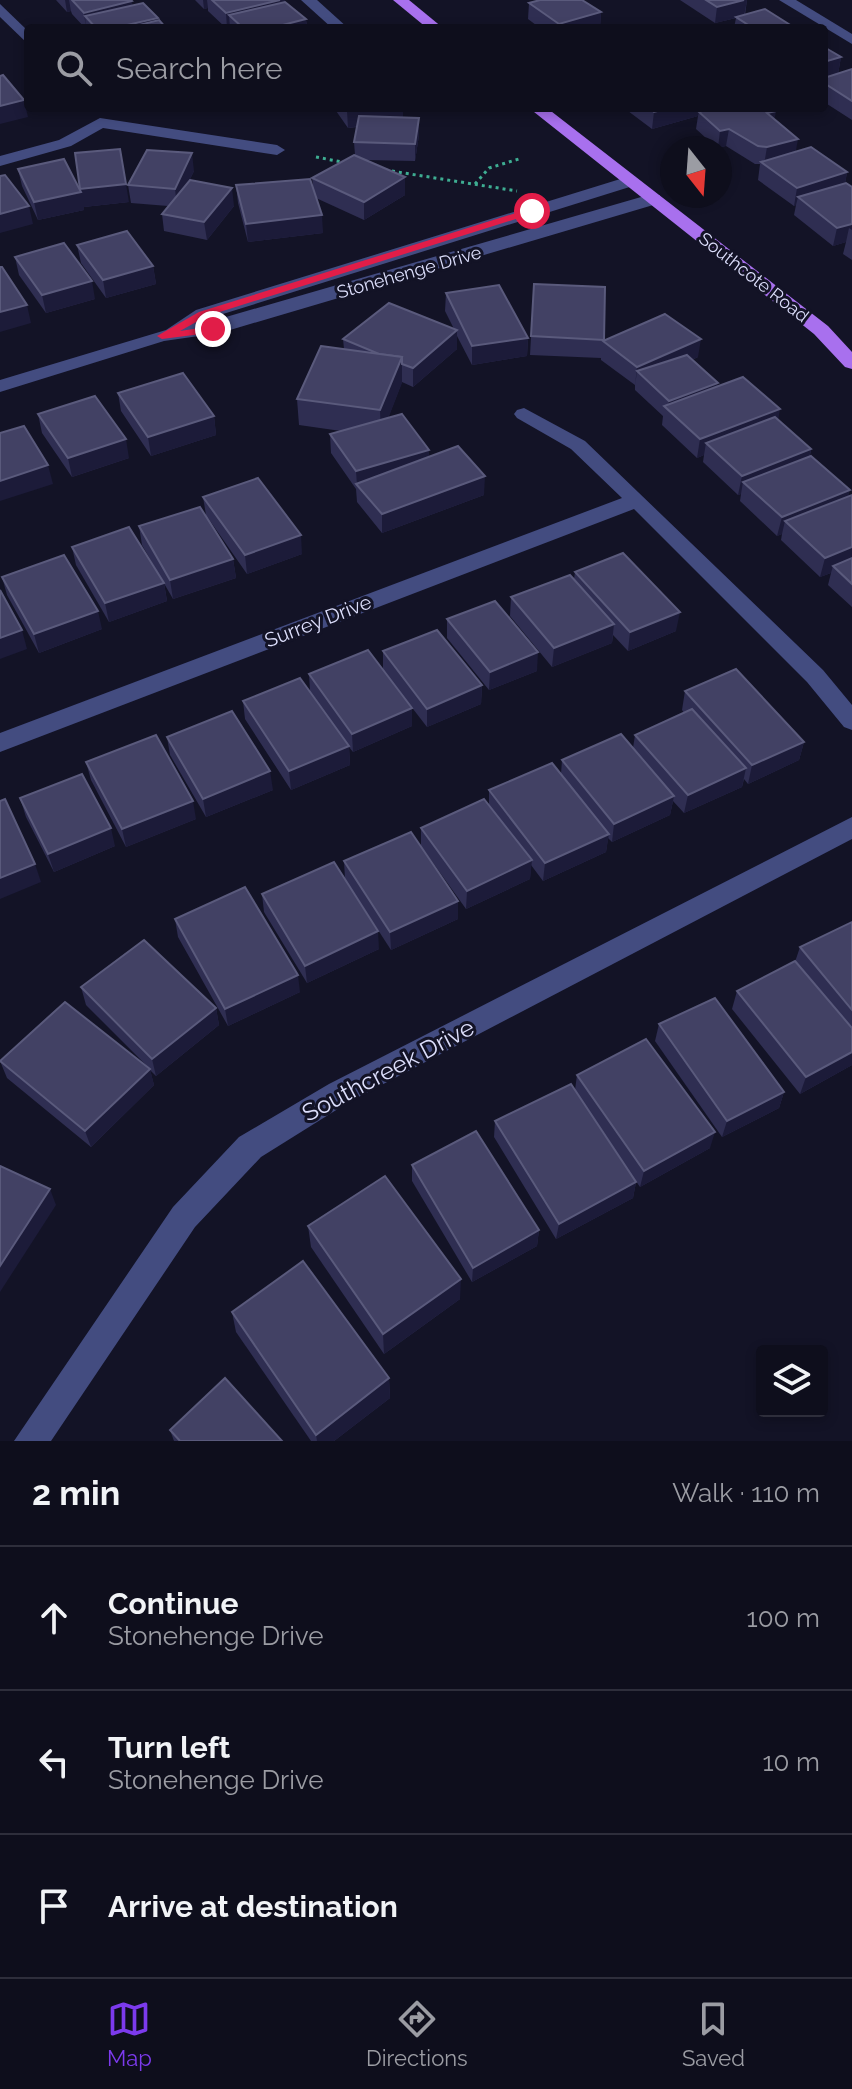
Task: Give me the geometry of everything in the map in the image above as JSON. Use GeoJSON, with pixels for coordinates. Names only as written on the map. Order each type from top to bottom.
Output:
{"type":"FeatureCollection","features":[{"type":"Feature","properties":{"kind":"main road"},"geometry":{"type":"LineString","coordinates":[[400,0],[431,24]]}},
{"type":"Feature","properties":{"kind":"main road","name":"Southcote Road"},"geometry":{"type":"LineString","coordinates":[[542,112],[821,330],[852,363]]}},
{"type":"Feature","properties":{"kind":"street"},"geometry":{"type":"LineString","coordinates":[[308,0],[336,24]]}},
{"type":"Feature","properties":{"kind":"street"},"geometry":{"type":"LineString","coordinates":[[786,0],[826,24]]}},
{"type":"Feature","properties":{"kind":"street"},"geometry":{"type":"LineString","coordinates":[[0,8],[24,35]]}},
{"type":"Feature","properties":{"kind":"street"},"geometry":{"type":"LineString","coordinates":[[828,25],[852,40]]}},
{"type":"Feature","properties":{"kind":"street"},"geometry":{"type":"LineString","coordinates":[[90,112],[100,123]]}},
{"type":"Feature","properties":{"kind":"street"},"geometry":{"type":"LineString","coordinates":[[0,161],[65,143],[100,123],[277,150]]}},
{"type":"Feature","properties":{"kind":"street","name":"Stonehenge Drive"},"geometry":{"type":"LineString","coordinates":[[162,336],[203,314],[630,181]]}},
{"type":"Feature","properties":{"kind":"street","name":"Stonehenge Drive"},"geometry":{"type":"LineString","coordinates":[[0,386],[162,336],[213,329],[654,199]]}},
{"type":"Feature","properties":{"kind":"street"},"geometry":{"type":"LineString","coordinates":[[524,414],[578,445],[637,500],[815,676],[852,721]]}},
{"type":"Feature","properties":{"kind":"street","name":"Surrey Drive"},"geometry":{"type":"LineString","coordinates":[[0,743],[637,500]]}},
{"type":"Feature","properties":{"kind":"street","name":"Southcreek Drive"},"geometry":{"type":"LineString","coordinates":[[31,1441],[184,1217],[250,1147],[339,1093],[852,827]]}},
{"type":"Feature","properties":{"kind":"path"},"geometry":{"type":"LineString","coordinates":[[316,157],[361,166]]}},
{"type":"Feature","properties":{"kind":"path"},"geometry":{"type":"LineString","coordinates":[[475,184],[489,168],[519,159]]}},
{"type":"Feature","properties":{"kind":"path"},"geometry":{"type":"LineString","coordinates":[[376,168],[514,190],[524,197]]}},
{"type":"Feature","properties":{"kind":"building"},"geometry":{"type":"Polygon","coordinates":[[[72,0],[131,0],[132,1],[84,13],[72,0]]]}},
{"type":"Feature","properties":{"kind":"building"},"geometry":{"type":"Polygon","coordinates":[[[212,0],[280,0],[226,13],[212,0]]]}},
{"type":"Feature","properties":{"kind":"building"},"geometry":{"type":"Polygon","coordinates":[[[582,0],[601,12],[559,24],[529,3],[582,0]]]}},
{"type":"Feature","properties":{"kind":"building"},"geometry":{"type":"Polygon","coordinates":[[[706,0],[744,0],[717,7],[706,0]]]}},
{"type":"Feature","properties":{"kind":"building"},"geometry":{"type":"Polygon","coordinates":[[[285,2],[306,19],[287,24],[239,24],[229,15],[285,2]]]}},
{"type":"Feature","properties":{"kind":"building"},"geometry":{"type":"Polygon","coordinates":[[[143,3],[158,18],[132,24],[92,24],[85,16],[143,3]]]}},
{"type":"Feature","properties":{"kind":"building"},"geometry":{"type":"Polygon","coordinates":[[[765,9],[789,24],[747,24],[736,17],[765,9]]]}},
{"type":"Feature","properties":{"kind":"building"},"geometry":{"type":"Polygon","coordinates":[[[828,49],[841,57],[828,61],[828,49]]]}},
{"type":"Feature","properties":{"kind":"building"},"geometry":{"type":"Polygon","coordinates":[[[852,69],[852,101],[828,86],[828,77],[852,69]]]}},
{"type":"Feature","properties":{"kind":"building"},"geometry":{"type":"Polygon","coordinates":[[[3,75],[24,100],[0,106],[0,76],[3,75]]]}},
{"type":"Feature","properties":{"kind":"building"},"geometry":{"type":"Polygon","coordinates":[[[699,112],[772,112],[767,113],[798,139],[767,147],[758,146],[729,129],[720,131],[699,112]]]}},
{"type":"Feature","properties":{"kind":"building"},"geometry":{"type":"Polygon","coordinates":[[[359,116],[419,118],[415,144],[354,142],[359,116]]]}},
{"type":"Feature","properties":{"kind":"building"},"geometry":{"type":"Polygon","coordinates":[[[811,147],[847,172],[797,188],[761,162],[811,147]]]}},
{"type":"Feature","properties":{"kind":"building"},"geometry":{"type":"Polygon","coordinates":[[[120,149],[126,184],[80,189],[75,153],[120,149]]]}},
{"type":"Feature","properties":{"kind":"building"},"geometry":{"type":"Polygon","coordinates":[[[147,150],[192,153],[175,189],[128,185],[147,150]]]}},
{"type":"Feature","properties":{"kind":"building"},"geometry":{"type":"Polygon","coordinates":[[[354,155],[405,177],[364,202],[312,178],[354,155]]]}},
{"type":"Feature","properties":{"kind":"building"},"geometry":{"type":"Polygon","coordinates":[[[64,159],[81,192],[34,202],[18,169],[64,159]]]}},
{"type":"Feature","properties":{"kind":"building"},"geometry":{"type":"Polygon","coordinates":[[[5,175],[29,206],[0,214],[0,176],[5,175]]]}},
{"type":"Feature","properties":{"kind":"building"},"geometry":{"type":"Polygon","coordinates":[[[310,179],[322,215],[246,224],[236,185],[310,179]]]}},
{"type":"Feature","properties":{"kind":"building"},"geometry":{"type":"Polygon","coordinates":[[[190,180],[232,188],[204,222],[162,214],[190,180]]]}},
{"type":"Feature","properties":{"kind":"building"},"geometry":{"type":"Polygon","coordinates":[[[846,183],[852,187],[852,224],[837,228],[798,197],[846,183]]]}},
{"type":"Feature","properties":{"kind":"building"},"geometry":{"type":"Polygon","coordinates":[[[127,231],[153,266],[103,280],[77,245],[127,231]]]}},
{"type":"Feature","properties":{"kind":"building"},"geometry":{"type":"Polygon","coordinates":[[[64,243],[92,281],[42,295],[15,257],[64,243]]]}},
{"type":"Feature","properties":{"kind":"building"},"geometry":{"type":"Polygon","coordinates":[[[2,267],[27,305],[0,312],[2,267]]]}},
{"type":"Feature","properties":{"kind":"building"},"geometry":{"type":"Polygon","coordinates":[[[534,284],[605,287],[604,340],[531,336],[534,284]]]}},
{"type":"Feature","properties":{"kind":"building"},"geometry":{"type":"Polygon","coordinates":[[[499,285],[528,338],[472,346],[446,293],[499,285]]]}},
{"type":"Feature","properties":{"kind":"building"},"geometry":{"type":"Polygon","coordinates":[[[389,303],[457,330],[413,368],[402,364],[402,357],[379,354],[343,339],[389,303]]]}},
{"type":"Feature","properties":{"kind":"building"},"geometry":{"type":"Polygon","coordinates":[[[665,314],[701,339],[637,367],[603,341],[665,314]]]}},
{"type":"Feature","properties":{"kind":"building"},"geometry":{"type":"Polygon","coordinates":[[[321,346],[402,357],[380,410],[297,399],[321,346]]]}},
{"type":"Feature","properties":{"kind":"building"},"geometry":{"type":"Polygon","coordinates":[[[687,355],[718,383],[669,401],[637,371],[687,355]]]}},
{"type":"Feature","properties":{"kind":"building"},"geometry":{"type":"Polygon","coordinates":[[[183,373],[214,416],[148,437],[118,393],[183,373]]]}},
{"type":"Feature","properties":{"kind":"building"},"geometry":{"type":"Polygon","coordinates":[[[743,377],[780,409],[700,439],[664,406],[743,377]]]}},
{"type":"Feature","properties":{"kind":"building"},"geometry":{"type":"Polygon","coordinates":[[[95,396],[126,439],[68,458],[38,414],[95,396]]]}},
{"type":"Feature","properties":{"kind":"building"},"geometry":{"type":"Polygon","coordinates":[[[402,414],[429,450],[356,471],[330,434],[402,414]]]}},
{"type":"Feature","properties":{"kind":"building"},"geometry":{"type":"Polygon","coordinates":[[[775,417],[811,449],[742,476],[706,443],[775,417]]]}},
{"type":"Feature","properties":{"kind":"building"},"geometry":{"type":"Polygon","coordinates":[[[24,426],[48,465],[0,481],[0,433],[24,426]]]}},
{"type":"Feature","properties":{"kind":"building"},"geometry":{"type":"Polygon","coordinates":[[[458,446],[485,476],[382,514],[356,484],[458,446]]]}},
{"type":"Feature","properties":{"kind":"building"},"geometry":{"type":"Polygon","coordinates":[[[811,456],[850,490],[782,517],[743,482],[811,456]]]}},
{"type":"Feature","properties":{"kind":"building"},"geometry":{"type":"Polygon","coordinates":[[[258,478],[301,535],[245,555],[203,497],[258,478]]]}},
{"type":"Feature","properties":{"kind":"building"},"geometry":{"type":"Polygon","coordinates":[[[852,495],[852,547],[825,558],[785,521],[852,495]]]}},
{"type":"Feature","properties":{"kind":"building"},"geometry":{"type":"Polygon","coordinates":[[[200,507],[233,559],[170,580],[139,526],[200,507]]]}},
{"type":"Feature","properties":{"kind":"building"},"geometry":{"type":"Polygon","coordinates":[[[129,527],[164,583],[105,603],[72,547],[129,527]]]}},
{"type":"Feature","properties":{"kind":"building"},"geometry":{"type":"Polygon","coordinates":[[[623,553],[680,612],[630,632],[575,572],[623,553]]]}},
{"type":"Feature","properties":{"kind":"building"},"geometry":{"type":"Polygon","coordinates":[[[64,555],[98,611],[34,634],[2,577],[64,555]]]}},
{"type":"Feature","properties":{"kind":"building"},"geometry":{"type":"Polygon","coordinates":[[[852,558],[852,584],[833,566],[852,558]]]}},
{"type":"Feature","properties":{"kind":"building"},"geometry":{"type":"Polygon","coordinates":[[[570,575],[614,624],[554,648],[511,597],[570,575]]]}},
{"type":"Feature","properties":{"kind":"building"},"geometry":{"type":"Polygon","coordinates":[[[0,590],[22,630],[0,638],[0,590]]]}},
{"type":"Feature","properties":{"kind":"building"},"geometry":{"type":"Polygon","coordinates":[[[495,601],[538,652],[490,672],[447,619],[495,601]]]}},
{"type":"Feature","properties":{"kind":"building"},"geometry":{"type":"Polygon","coordinates":[[[437,630],[482,685],[427,709],[383,651],[437,630]]]}},
{"type":"Feature","properties":{"kind":"building"},"geometry":{"type":"Polygon","coordinates":[[[368,650],[412,708],[352,734],[309,674],[368,650]]]}},
{"type":"Feature","properties":{"kind":"building"},"geometry":{"type":"Polygon","coordinates":[[[736,669],[804,742],[752,765],[685,691],[736,669]]]}},
{"type":"Feature","properties":{"kind":"building"},"geometry":{"type":"Polygon","coordinates":[[[300,678],[349,746],[289,771],[243,701],[300,678]]]}},
{"type":"Feature","properties":{"kind":"building"},"geometry":{"type":"Polygon","coordinates":[[[692,709],[746,768],[688,795],[635,735],[692,709]]]}},
{"type":"Feature","properties":{"kind":"building"},"geometry":{"type":"Polygon","coordinates":[[[232,711],[270,771],[203,799],[167,737],[232,711]]]}},
{"type":"Feature","properties":{"kind":"building"},"geometry":{"type":"Polygon","coordinates":[[[621,734],[674,796],[614,824],[562,760],[621,734]]]}},
{"type":"Feature","properties":{"kind":"building"},"geometry":{"type":"Polygon","coordinates":[[[156,735],[193,801],[122,829],[86,762],[156,735]]]}},
{"type":"Feature","properties":{"kind":"building"},"geometry":{"type":"Polygon","coordinates":[[[552,763],[609,834],[545,863],[489,790],[552,763]]]}},
{"type":"Feature","properties":{"kind":"building"},"geometry":{"type":"Polygon","coordinates":[[[82,774],[111,828],[48,854],[20,798],[82,774]]]}},
{"type":"Feature","properties":{"kind":"building"},"geometry":{"type":"Polygon","coordinates":[[[5,799],[35,864],[0,878],[0,801],[5,799]]]}},
{"type":"Feature","properties":{"kind":"building"},"geometry":{"type":"Polygon","coordinates":[[[484,799],[532,860],[467,891],[421,828],[484,799]]]}},
{"type":"Feature","properties":{"kind":"building"},"geometry":{"type":"Polygon","coordinates":[[[411,832],[458,901],[390,932],[344,861],[411,832]]]}},
{"type":"Feature","properties":{"kind":"building"},"geometry":{"type":"Polygon","coordinates":[[[334,862],[378,931],[305,966],[262,894],[334,862]]]}},
{"type":"Feature","properties":{"kind":"building"},"geometry":{"type":"Polygon","coordinates":[[[245,887],[298,975],[225,1009],[175,919],[245,887]]]}},
{"type":"Feature","properties":{"kind":"building"},"geometry":{"type":"Polygon","coordinates":[[[852,922],[852,1010],[800,947],[852,922]]]}},
{"type":"Feature","properties":{"kind":"building"},"geometry":{"type":"Polygon","coordinates":[[[144,940],[216,1008],[152,1059],[81,987],[144,940]]]}},
{"type":"Feature","properties":{"kind":"building"},"geometry":{"type":"Polygon","coordinates":[[[795,961],[852,1028],[852,1052],[806,1077],[737,991],[795,961]]]}},
{"type":"Feature","properties":{"kind":"building"},"geometry":{"type":"Polygon","coordinates":[[[715,998],[784,1092],[727,1121],[659,1024],[715,998]]]}},
{"type":"Feature","properties":{"kind":"building"},"geometry":{"type":"Polygon","coordinates":[[[65,1002],[150,1069],[85,1131],[0,1061],[65,1002]]]}},
{"type":"Feature","properties":{"kind":"building"},"geometry":{"type":"Polygon","coordinates":[[[646,1039],[715,1132],[644,1171],[577,1075],[646,1039]]]}},
{"type":"Feature","properties":{"kind":"building"},"geometry":{"type":"Polygon","coordinates":[[[571,1084],[636,1182],[559,1224],[495,1121],[571,1084]]]}},
{"type":"Feature","properties":{"kind":"building"},"geometry":{"type":"Polygon","coordinates":[[[476,1131],[539,1230],[473,1268],[412,1165],[476,1131]]]}},
{"type":"Feature","properties":{"kind":"building"},"geometry":{"type":"Polygon","coordinates":[[[0,1166],[50,1189],[0,1266],[0,1166]]]}},
{"type":"Feature","properties":{"kind":"building"},"geometry":{"type":"Polygon","coordinates":[[[385,1176],[461,1279],[383,1334],[308,1226],[385,1176]]]}},
{"type":"Feature","properties":{"kind":"building"},"geometry":{"type":"Polygon","coordinates":[[[303,1261],[389,1378],[316,1435],[232,1312],[303,1261]]]}},
{"type":"Feature","properties":{"kind":"building"},"geometry":{"type":"Polygon","coordinates":[[[225,1378],[282,1441],[180,1441],[170,1430],[225,1378]]]}},
{"type":"Feature","properties":{"kind":"route"},"geometry":{"type":"LineString","coordinates":[[213,329],[162,336],[203,314],[532,211]]}}]}
